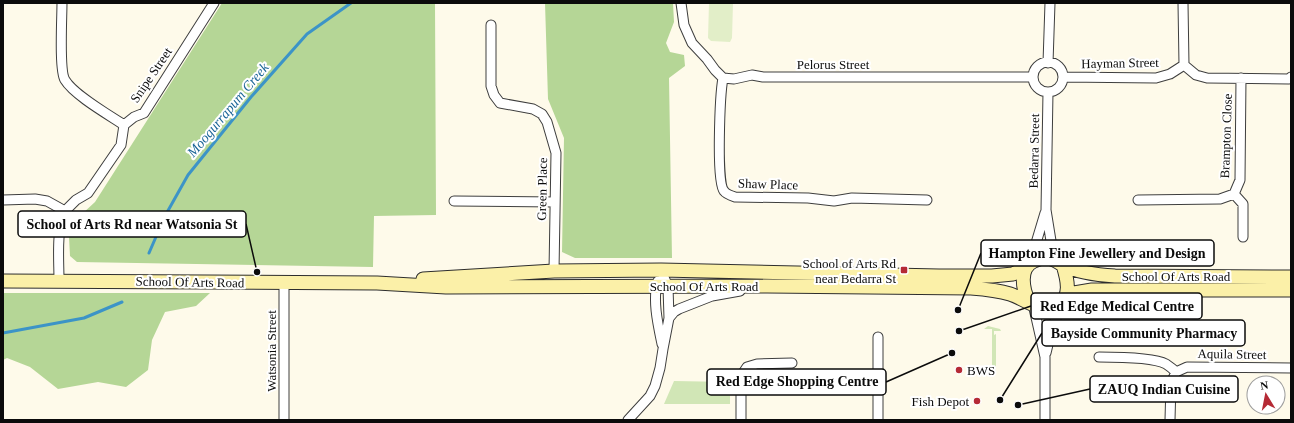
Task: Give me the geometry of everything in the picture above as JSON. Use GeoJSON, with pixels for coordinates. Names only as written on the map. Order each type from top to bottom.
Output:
{"type":"FeatureCollection","features":[{"type":"Feature","properties":{"kind":"street"},"geometry":{"type":"LineString","coordinates":[[59,281],[62,218],[65,211],[76,200],[88,193],[121,146],[124,125],[72,90],[64,79],[62,68],[62,3]]}},
{"type":"Feature","properties":{"kind":"street","name":"Snipe Street"},"geometry":{"type":"LineString","coordinates":[[124,125],[134,117],[144,113],[214,3]]}},
{"type":"Feature","properties":{"kind":"street"},"geometry":{"type":"LineString","coordinates":[[681,3],[684,25],[692,43],[723,78]]}},
{"type":"Feature","properties":{"kind":"street"},"geometry":{"type":"LineString","coordinates":[[1048,62],[1050,3]]}},
{"type":"Feature","properties":{"kind":"street"},"geometry":{"type":"LineString","coordinates":[[1183,3],[1184,65],[1196,75],[1207,78],[1291,78]]}},
{"type":"Feature","properties":{"kind":"street","name":"Green Place"},"geometry":{"type":"LineString","coordinates":[[491,26],[491,86],[494,95],[500,103],[534,109],[542,114],[547,122],[556,153],[554,271]]}},
{"type":"Feature","properties":{"kind":"street"},"geometry":{"type":"LineString","coordinates":[[1048,62],[1057,65],[1063,78],[1057,89],[1048,92],[1039,90],[1033,77],[1039,65],[1048,62]]}},
{"type":"Feature","properties":{"kind":"street","name":"Hayman Street"},"geometry":{"type":"LineString","coordinates":[[1063,78],[1156,78],[1170,74],[1184,65]]}},
{"type":"Feature","properties":{"kind":"street","name":"Pelorus Street"},"geometry":{"type":"LineString","coordinates":[[723,78],[734,79],[752,75],[763,77],[1033,77]]}},
{"type":"Feature","properties":{"kind":"street","name":"Shaw Place"},"geometry":{"type":"LineString","coordinates":[[723,78],[721,90],[720,182],[725,192],[735,197],[808,198],[834,201],[852,198],[927,200]]}},
{"type":"Feature","properties":{"kind":"street","name":"Brampton Close"},"geometry":{"type":"LineString","coordinates":[[1138,200],[1220,199],[1234,194],[1240,180],[1240,78]]}},
{"type":"Feature","properties":{"kind":"street","name":"Bedarra Street"},"geometry":{"type":"LineString","coordinates":[[1048,92],[1046,210],[1052,247],[1062,264]]}},
{"type":"Feature","properties":{"kind":"street"},"geometry":{"type":"LineString","coordinates":[[1234,194],[1243,204],[1243,237]]}},
{"type":"Feature","properties":{"kind":"street"},"geometry":{"type":"LineString","coordinates":[[3,200],[47,201],[65,211]]}},
{"type":"Feature","properties":{"kind":"street"},"geometry":{"type":"LineString","coordinates":[[454,201],[555,202]]}},
{"type":"Feature","properties":{"kind":"street","name":"Bedarra Street"},"geometry":{"type":"LineString","coordinates":[[1028,265],[1046,210]]}},
{"type":"Feature","properties":{"kind":"street"},"geometry":{"type":"LineString","coordinates":[[1045,357],[1031,303],[1024,287],[1028,265],[1040,258],[1046,258],[1062,264],[1068,284],[1064,300],[1052,328],[1045,357],[1045,420]]}},
{"type":"Feature","properties":{"kind":"street","name":"School Of Arts Road"},"geometry":{"type":"LineString","coordinates":[[1062,264],[1092,274],[1115,276],[1291,277]]}},
{"type":"Feature","properties":{"kind":"street","name":"School Of Arts Road"},"geometry":{"type":"LineString","coordinates":[[377,284],[445,277],[554,271],[661,270],[984,276],[1013,274],[1028,265]]}},
{"type":"Feature","properties":{"kind":"street"},"geometry":{"type":"LineString","coordinates":[[628,420],[650,396],[655,386],[660,368],[669,318],[662,287],[661,270]]}},
{"type":"Feature","properties":{"kind":"street","name":"School Of Arts Road"},"geometry":{"type":"LineString","coordinates":[[3,281],[377,284],[446,287],[767,286],[970,288],[998,290],[1013,294],[1031,303]]}},
{"type":"Feature","properties":{"kind":"street","name":"Watsonia Street"},"geometry":{"type":"LineString","coordinates":[[284,283],[284,420]]}},
{"type":"Feature","properties":{"kind":"street"},"geometry":{"type":"LineString","coordinates":[[669,318],[679,309],[712,296],[767,286]]}},
{"type":"Feature","properties":{"kind":"street"},"geometry":{"type":"LineString","coordinates":[[662,287],[657,317],[663,349]]}},
{"type":"Feature","properties":{"kind":"street","name":"School Of Arts Road"},"geometry":{"type":"LineString","coordinates":[[1064,300],[1074,293],[1092,290],[1291,290]]}},
{"type":"Feature","properties":{"kind":"street"},"geometry":{"type":"LineString","coordinates":[[1031,303],[1043,308],[1050,308],[1064,300]]}},
{"type":"Feature","properties":{"kind":"street"},"geometry":{"type":"LineString","coordinates":[[878,337],[878,420]]}},
{"type":"Feature","properties":{"kind":"street"},"geometry":{"type":"LineString","coordinates":[[1100,357],[1120,357],[1158,361],[1166,364],[1176,372],[1171,383],[1170,420]]}},
{"type":"Feature","properties":{"kind":"street"},"geometry":{"type":"LineString","coordinates":[[741,420],[741,376],[747,367],[757,364],[792,363]]}},
{"type":"Feature","properties":{"kind":"street","name":"Aquila Street"},"geometry":{"type":"LineString","coordinates":[[1176,372],[1187,367],[1291,368]]}},
{"type":"Feature","properties":{"kind":"green space"},"geometry":{"type":"Polygon","coordinates":[[[222,3],[435,3],[436,215],[374,216],[373,267],[77,262],[70,256],[69,237],[82,214],[95,202],[222,3]]]}},
{"type":"Feature","properties":{"kind":"green space"},"geometry":{"type":"Polygon","coordinates":[[[545,3],[673,3],[674,22],[666,43],[670,52],[684,55],[685,66],[669,78],[672,258],[575,258],[562,252],[564,138],[548,99],[545,3]]]}},
{"type":"Feature","properties":{"kind":"green space"},"geometry":{"type":"Polygon","coordinates":[[[709,3],[733,3],[732,38],[730,42],[711,41],[708,38],[709,3]]]}},
{"type":"Feature","properties":{"kind":"green space"},"geometry":{"type":"Polygon","coordinates":[[[3,293],[210,293],[196,306],[165,312],[152,340],[148,370],[126,387],[98,382],[58,389],[30,367],[7,358],[3,360],[3,293]]]}},
{"type":"Feature","properties":{"kind":"green space"},"geometry":{"type":"Polygon","coordinates":[[[988,326],[1000,329],[1001,331],[994,331],[994,335],[996,334],[996,373],[986,372],[985,370],[992,369],[992,329],[984,329],[988,326]]]}},
{"type":"Feature","properties":{"kind":"green space"},"geometry":{"type":"Polygon","coordinates":[[[674,381],[730,382],[730,404],[664,404],[674,381]]]}},
{"type":"Feature","properties":{"kind":"waterway","name":"Moogurrapum Creek"},"geometry":{"type":"LineString","coordinates":[[149,253],[165,216],[188,175],[251,97],[307,34],[351,3]]}},
{"type":"Feature","properties":{"kind":"waterway","name":"Moogurrapum Creek"},"geometry":{"type":"LineString","coordinates":[[3,333],[84,318],[122,302]]}},
{"type":"Feature","properties":{"kind":"place","name":"School of Arts Rd near Bedarra St"},"geometry":{"type":"Point","coordinates":[904,270]}},
{"type":"Feature","properties":{"kind":"place","name":"School of Arts Rd near Watsonia St"},"geometry":{"type":"Point","coordinates":[257,272]}},
{"type":"Feature","properties":{"kind":"place","name":"Hampton Fine Jewellery and Design"},"geometry":{"type":"Point","coordinates":[958,310]}},
{"type":"Feature","properties":{"kind":"place","name":"Red Edge Medical Centre"},"geometry":{"type":"Point","coordinates":[959,331]}},
{"type":"Feature","properties":{"kind":"place","name":"Red Edge Shopping Centre"},"geometry":{"type":"Point","coordinates":[952,353]}},
{"type":"Feature","properties":{"kind":"place","name":"BWS"},"geometry":{"type":"Point","coordinates":[959,370]}},
{"type":"Feature","properties":{"kind":"place","name":"Bayside Community Pharmacy"},"geometry":{"type":"Point","coordinates":[1000,400]}},
{"type":"Feature","properties":{"kind":"place","name":"Fish Depot"},"geometry":{"type":"Point","coordinates":[977,401]}},
{"type":"Feature","properties":{"kind":"place","name":"ZAUQ Indian Cuisine"},"geometry":{"type":"Point","coordinates":[1018,405]}}]}
